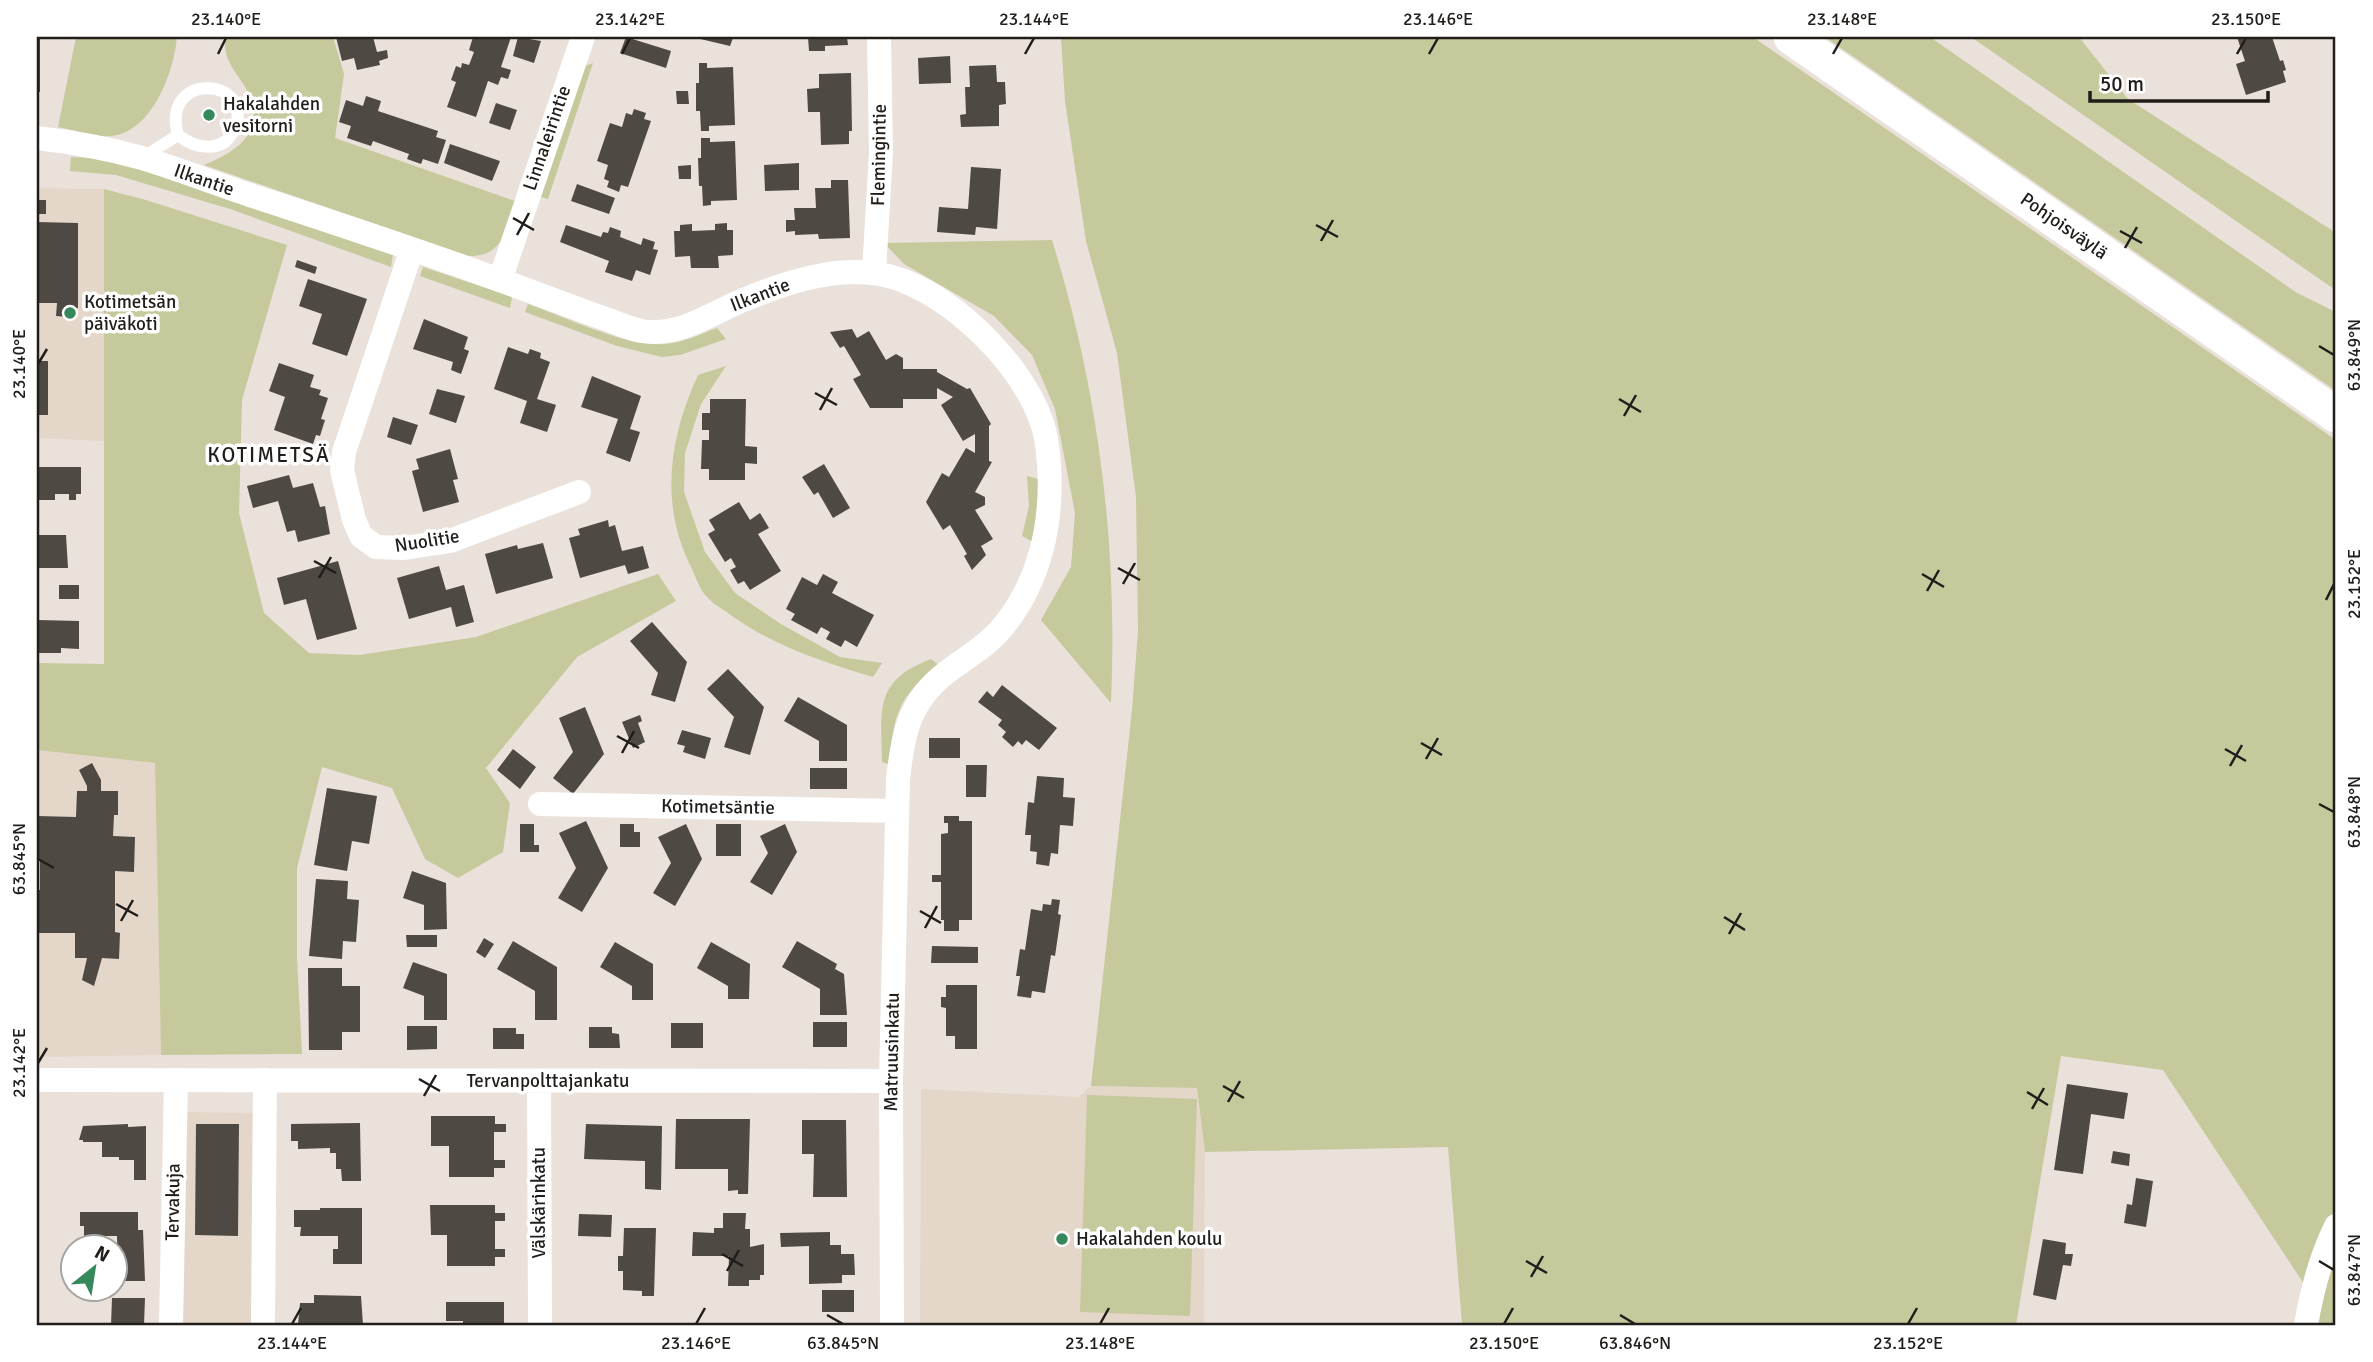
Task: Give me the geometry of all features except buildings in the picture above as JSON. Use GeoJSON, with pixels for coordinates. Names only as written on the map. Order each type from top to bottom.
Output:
{"type":"FeatureCollection","features":[{"type":"Feature","properties":{"kind":"main road","name":"Pohjoisväylä"},"geometry":{"type":"LineString","coordinates":[[1791,37],[2336,415]]}},
{"type":"Feature","properties":{"kind":"street","name":"Linnaleirintie"},"geometry":{"type":"LineString","coordinates":[[500,279],[583,37]]}},
{"type":"Feature","properties":{"kind":"street","name":"Flemingintie"},"geometry":{"type":"LineString","coordinates":[[874,272],[881,153],[879,37]]}},
{"type":"Feature","properties":{"kind":"street","name":"Ilkantie"},"geometry":{"type":"LineString","coordinates":[[37,138],[80,143],[142,158],[500,279],[640,331],[665,332],[681,329],[741,301],[799,280],[831,273],[874,272],[903,280],[941,300],[992,345],[1016,374],[1032,401],[1044,429],[1049,467],[1047,527],[1043,549],[1017,608],[999,632],[945,673],[910,716],[903,737],[898,779]]}},
{"type":"Feature","properties":{"kind":"street","name":"Nuolitie"},"geometry":{"type":"LineString","coordinates":[[412,250],[344,452],[342,470],[354,520],[361,536],[376,547],[404,548],[450,541],[579,492]]}},
{"type":"Feature","properties":{"kind":"street","name":"Matruusinkatu"},"geometry":{"type":"LineString","coordinates":[[892,1325],[891,1082],[898,779]]}},
{"type":"Feature","properties":{"kind":"street","name":"Kotimetsäntie"},"geometry":{"type":"LineString","coordinates":[[540,804],[897,811]]}},
{"type":"Feature","properties":{"kind":"street","name":"Tervanpolttajankatu"},"geometry":{"type":"LineString","coordinates":[[37,1080],[891,1082]]}},
{"type":"Feature","properties":{"kind":"street","name":"Tervakuja"},"geometry":{"type":"LineString","coordinates":[[171,1325],[176,1080]]}},
{"type":"Feature","properties":{"kind":"street"},"geometry":{"type":"LineString","coordinates":[[263,1325],[265,1080]]}},
{"type":"Feature","properties":{"kind":"street","name":"Välskärinkatu"},"geometry":{"type":"LineString","coordinates":[[539,1081],[540,1325]]}},
{"type":"Feature","properties":{"kind":"street"},"geometry":{"type":"LineString","coordinates":[[2306,1325],[2314,1284],[2326,1246],[2336,1226]]}},
{"type":"Feature","properties":{"kind":"lane"},"geometry":{"type":"LineString","coordinates":[[202,87],[223,91],[235,106],[238,114],[236,124],[232,134],[223,143],[202,147],[188,143],[178,135],[176,112],[189,94],[202,87]]}},
{"type":"Feature","properties":{"kind":"lane"},"geometry":{"type":"LineString","coordinates":[[142,158],[178,135]]}},
{"type":"Feature","properties":{"kind":"shaded area","name":"Kotimetsän päiväkoti"},"geometry":{"type":"Polygon","coordinates":[[[37,188],[104,189],[104,441],[37,438],[37,188]]]}},
{"type":"Feature","properties":{"kind":"shaded area"},"geometry":{"type":"Polygon","coordinates":[[[37,750],[155,763],[161,1055],[37,1057],[37,750]]]}},
{"type":"Feature","properties":{"kind":"shaded area","name":"Hakalahden koulu"},"geometry":{"type":"Polygon","coordinates":[[[1091,1086],[1197,1088],[1205,1152],[1204,1325],[920,1325],[921,1089],[1079,1097],[1091,1086]]]}},
{"type":"Feature","properties":{"kind":"shaded area"},"geometry":{"type":"Polygon","coordinates":[[[183,1112],[255,1113],[251,1325],[181,1325],[183,1112]]]}},
{"type":"Feature","properties":{"kind":"green space"},"geometry":{"type":"Polygon","coordinates":[[[76,37],[177,37],[171,66],[159,97],[139,123],[126,132],[99,136],[58,127],[76,37]]]}},
{"type":"Feature","properties":{"kind":"green space"},"geometry":{"type":"Polygon","coordinates":[[[224,37],[333,37],[344,74],[335,138],[515,201],[502,239],[489,252],[468,256],[204,165],[226,155],[244,141],[253,122],[254,110],[250,97],[228,59],[224,37]]]}},
{"type":"Feature","properties":{"kind":"green space"},"geometry":{"type":"Polygon","coordinates":[[[1061,37],[1753,37],[2336,440],[2336,1325],[2316,1325],[2302,1281],[2163,1070],[2061,1056],[2016,1325],[1462,1325],[1448,1147],[1205,1152],[1197,1088],[1091,1086],[1132,710],[1138,631],[1136,497],[1117,353],[1086,241],[1065,101],[1061,37]]]}},
{"type":"Feature","properties":{"kind":"green space"},"geometry":{"type":"Polygon","coordinates":[[[1825,37],[1930,37],[2297,293],[2336,312],[2336,391],[1825,37]]]}},
{"type":"Feature","properties":{"kind":"green space"},"geometry":{"type":"Polygon","coordinates":[[[1971,37],[2079,37],[2128,99],[2336,233],[2334,289],[1971,37]]]}},
{"type":"Feature","properties":{"kind":"green space"},"geometry":{"type":"Polygon","coordinates":[[[593,63],[548,199],[538,196],[583,67],[593,63]]]}},
{"type":"Feature","properties":{"kind":"green space"},"geometry":{"type":"Polygon","coordinates":[[[71,157],[107,159],[160,175],[393,255],[391,267],[230,209],[116,175],[70,171],[71,157]]]}},
{"type":"Feature","properties":{"kind":"green space"},"geometry":{"type":"Polygon","coordinates":[[[104,189],[287,245],[242,400],[239,513],[264,613],[309,653],[359,655],[476,637],[658,574],[676,601],[577,657],[486,768],[510,803],[503,852],[458,878],[425,859],[392,788],[322,767],[297,868],[297,958],[302,1054],[161,1055],[155,763],[37,750],[37,663],[104,664],[104,189]]]}},
{"type":"Feature","properties":{"kind":"green space"},"geometry":{"type":"Polygon","coordinates":[[[1052,240],[1082,354],[1102,469],[1111,586],[1111,703],[1041,620],[1071,567],[1075,513],[1055,409],[1032,355],[994,316],[904,264],[884,243],[1052,240]]]}},
{"type":"Feature","properties":{"kind":"green space"},"geometry":{"type":"Polygon","coordinates":[[[423,267],[512,297],[510,308],[420,276],[423,267]]]}},
{"type":"Feature","properties":{"kind":"green space"},"geometry":{"type":"Polygon","coordinates":[[[528,304],[632,341],[649,344],[672,343],[717,328],[726,339],[680,355],[662,357],[617,346],[525,312],[528,304]]]}},
{"type":"Feature","properties":{"kind":"green space"},"geometry":{"type":"Polygon","coordinates":[[[726,366],[701,404],[685,453],[684,492],[705,552],[735,593],[781,624],[840,657],[882,663],[873,677],[816,659],[762,634],[711,601],[698,584],[675,521],[672,472],[675,447],[680,423],[698,375],[726,366]]]}},
{"type":"Feature","properties":{"kind":"green space"},"geometry":{"type":"Polygon","coordinates":[[[1027,476],[1039,479],[1040,515],[1033,542],[1022,536],[1029,506],[1027,476]]]}},
{"type":"Feature","properties":{"kind":"green space"},"geometry":{"type":"Polygon","coordinates":[[[931,659],[939,665],[925,676],[900,707],[893,732],[889,764],[882,762],[882,711],[890,687],[912,668],[931,659]]]}},
{"type":"Feature","properties":{"kind":"green space"},"geometry":{"type":"Polygon","coordinates":[[[1087,1095],[1197,1099],[1190,1316],[1080,1312],[1087,1095]]]}},
{"type":"Feature","properties":{"kind":"place","name":"Hakalahden vesitorni"},"geometry":{"type":"Point","coordinates":[209,115]}},
{"type":"Feature","properties":{"kind":"place","name":"Kotimetsän päiväkoti"},"geometry":{"type":"Point","coordinates":[70,313]}},
{"type":"Feature","properties":{"kind":"place","name":"Hakalahden koulu"},"geometry":{"type":"Point","coordinates":[1062,1239]}},
{"type":"Feature","properties":{"kind":"district","name":"KOTIMETSÄ"},"geometry":{"type":"Point","coordinates":[269,455]}}]}
